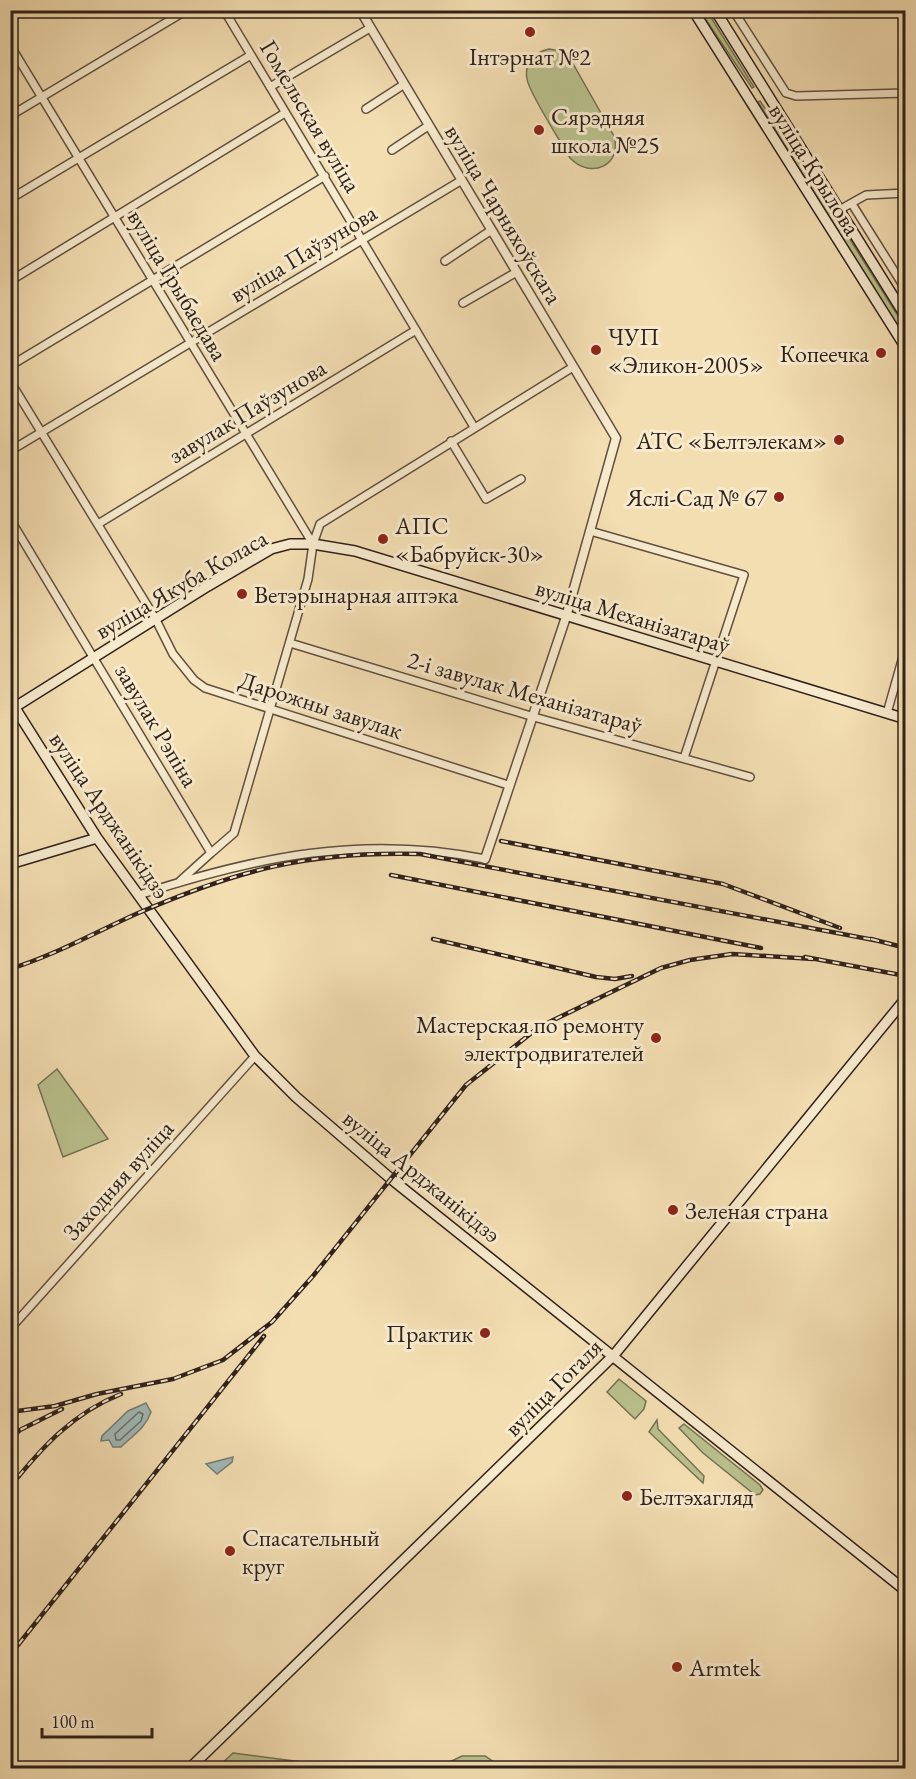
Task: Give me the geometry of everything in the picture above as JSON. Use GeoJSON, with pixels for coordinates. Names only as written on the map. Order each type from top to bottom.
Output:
{"type":"FeatureCollection","features":[{"type":"Feature","properties":{"kind":"main road","name":"вуліца Крылова"},"geometry":{"type":"LineString","coordinates":[[693,10],[906,348]]}},
{"type":"Feature","properties":{"kind":"main road","name":"вуліца Крылова"},"geometry":{"type":"LineString","coordinates":[[715,10],[906,317]]}},
{"type":"Feature","properties":{"kind":"main road"},"geometry":{"type":"LineString","coordinates":[[748,99],[764,90]]}},
{"type":"Feature","properties":{"kind":"main road","name":"вуліца Якуба Коласа"},"geometry":{"type":"LineString","coordinates":[[13,703],[94,657],[271,549],[290,544],[313,544]]}},
{"type":"Feature","properties":{"kind":"main road","name":"вуліца Механізатараў"},"geometry":{"type":"LineString","coordinates":[[313,544],[356,551],[906,719]]}},
{"type":"Feature","properties":{"kind":"main road","name":"вуліца Арджанікідзэ"},"geometry":{"type":"LineString","coordinates":[[13,703],[97,838],[255,1056],[296,1097],[390,1178],[906,1591]]}},
{"type":"Feature","properties":{"kind":"main road"},"geometry":{"type":"LineString","coordinates":[[10,864],[97,838]]}},
{"type":"Feature","properties":{"kind":"main road","name":"вуліца Гогаля"},"geometry":{"type":"LineString","coordinates":[[190,1768],[614,1355],[906,998]]}},
{"type":"Feature","properties":{"kind":"street"},"geometry":{"type":"LineString","coordinates":[[10,116],[187,10]]}},
{"type":"Feature","properties":{"kind":"street","name":"Гомельская вуліца"},"geometry":{"type":"LineString","coordinates":[[224,10],[474,427]]}},
{"type":"Feature","properties":{"kind":"street","name":"вуліца Чарняхоўскага"},"geometry":{"type":"LineString","coordinates":[[360,10],[515,273],[616,438],[590,531]]}},
{"type":"Feature","properties":{"kind":"street"},"geometry":{"type":"LineString","coordinates":[[733,11],[772,10]]}},
{"type":"Feature","properties":{"kind":"street"},"geometry":{"type":"LineString","coordinates":[[733,11],[786,93],[796,96],[906,93]]}},
{"type":"Feature","properties":{"kind":"street"},"geometry":{"type":"LineString","coordinates":[[270,87],[370,28]]}},
{"type":"Feature","properties":{"kind":"street","name":"вуліца Грыбаедава"},"geometry":{"type":"LineString","coordinates":[[10,45],[313,544]]}},
{"type":"Feature","properties":{"kind":"street"},"geometry":{"type":"LineString","coordinates":[[10,199],[251,55]]}},
{"type":"Feature","properties":{"kind":"street"},"geometry":{"type":"LineString","coordinates":[[366,109],[403,85]]}},
{"type":"Feature","properties":{"kind":"street"},"geometry":{"type":"LineString","coordinates":[[10,281],[285,113]]}},
{"type":"Feature","properties":{"kind":"street"},"geometry":{"type":"LineString","coordinates":[[392,150],[429,126]]}},
{"type":"Feature","properties":{"kind":"street"},"geometry":{"type":"LineString","coordinates":[[10,366],[325,176]]}},
{"type":"Feature","properties":{"kind":"street","name":"вуліца Паўзунова"},"geometry":{"type":"LineString","coordinates":[[10,451],[462,180]]}},
{"type":"Feature","properties":{"kind":"street"},"geometry":{"type":"LineString","coordinates":[[839,210],[866,195],[906,193]]}},
{"type":"Feature","properties":{"kind":"street"},"geometry":{"type":"LineString","coordinates":[[852,204],[902,280],[906,290]]}},
{"type":"Feature","properties":{"kind":"street"},"geometry":{"type":"LineString","coordinates":[[445,261],[490,231]]}},
{"type":"Feature","properties":{"kind":"street"},"geometry":{"type":"LineString","coordinates":[[463,303],[515,273]]}},
{"type":"Feature","properties":{"kind":"street","name":"завулак Паўзунова"},"geometry":{"type":"LineString","coordinates":[[98,524],[416,330]]}},
{"type":"Feature","properties":{"kind":"street"},"geometry":{"type":"LineString","coordinates":[[180,881],[234,833],[308,579],[313,544],[320,524],[573,367]]}},
{"type":"Feature","properties":{"kind":"street","name":"Дарожны завулак"},"geometry":{"type":"LineString","coordinates":[[10,381],[155,618],[173,654],[194,680],[205,688],[269,710],[508,785]]}},
{"type":"Feature","properties":{"kind":"street"},"geometry":{"type":"LineString","coordinates":[[451,441],[486,499],[521,479]]}},
{"type":"Feature","properties":{"kind":"street","name":"завулак Рэпіна"},"geometry":{"type":"LineString","coordinates":[[10,519],[211,853]]}},
{"type":"Feature","properties":{"kind":"street"},"geometry":{"type":"LineString","coordinates":[[139,895],[180,881],[267,859],[370,847],[419,848],[485,859],[508,785],[534,717],[566,617],[590,531],[744,574],[684,758]]}},
{"type":"Feature","properties":{"kind":"street","name":"2-і завулак Механізатараў"},"geometry":{"type":"LineString","coordinates":[[290,643],[534,717],[750,777]]}},
{"type":"Feature","properties":{"kind":"street"},"geometry":{"type":"LineString","coordinates":[[887,713],[906,646]]}},
{"type":"Feature","properties":{"kind":"street","name":"Заходняя вуліца"},"geometry":{"type":"LineString","coordinates":[[10,1329],[255,1056]]}},
{"type":"Feature","properties":{"kind":"green space"},"geometry":{"type":"Polygon","coordinates":[[[700,11],[707,11],[754,87],[752,88],[700,11]]]}},
{"type":"Feature","properties":{"kind":"green space"},"geometry":{"type":"Polygon","coordinates":[[[549,49],[561,51],[572,62],[614,136],[616,146],[614,155],[610,162],[603,166],[587,168],[578,165],[570,158],[533,95],[527,79],[527,68],[535,56],[549,49]]]}},
{"type":"Feature","properties":{"kind":"green space"},"geometry":{"type":"Polygon","coordinates":[[[760,101],[797,155],[905,327],[905,339],[758,102],[760,101]]]}},
{"type":"Feature","properties":{"kind":"green space"},"geometry":{"type":"Polygon","coordinates":[[[57,1069],[108,1139],[63,1157],[38,1085],[57,1069]]]}},
{"type":"Feature","properties":{"kind":"green space"},"geometry":{"type":"Polygon","coordinates":[[[619,1379],[646,1401],[644,1409],[635,1419],[607,1392],[619,1379]]]}},
{"type":"Feature","properties":{"kind":"green space"},"geometry":{"type":"Polygon","coordinates":[[[657,1420],[658,1429],[704,1476],[703,1483],[649,1432],[657,1420]]]}},
{"type":"Feature","properties":{"kind":"green space"},"geometry":{"type":"Polygon","coordinates":[[[684,1424],[760,1485],[763,1490],[760,1494],[755,1495],[703,1453],[679,1428],[684,1424]]]}},
{"type":"Feature","properties":{"kind":"green space"},"geometry":{"type":"Polygon","coordinates":[[[233,1753],[349,1768],[217,1768],[233,1753]]]}},
{"type":"Feature","properties":{"kind":"green space"},"geometry":{"type":"Polygon","coordinates":[[[462,1756],[485,1756],[503,1768],[437,1768],[462,1756]]]}},
{"type":"Feature","properties":{"kind":"water"},"geometry":{"type":"Polygon","coordinates":[[[146,1403],[151,1412],[148,1418],[121,1447],[113,1447],[109,1440],[101,1441],[102,1436],[128,1411],[146,1403]]]}},
{"type":"Feature","properties":{"kind":"water"},"geometry":{"type":"Polygon","coordinates":[[[233,1457],[232,1462],[217,1474],[206,1464],[233,1457]]]}},
{"type":"Feature","properties":{"kind":"railway"},"geometry":{"type":"LineString","coordinates":[[501,841],[723,884],[840,928]]}},
{"type":"Feature","properties":{"kind":"railway"},"geometry":{"type":"LineString","coordinates":[[10,969],[59,950],[136,914],[241,875],[308,860],[380,854],[420,854],[879,941]]}},
{"type":"Feature","properties":{"kind":"railway"},"geometry":{"type":"LineString","coordinates":[[391,875],[761,948]]}},
{"type":"Feature","properties":{"kind":"railway"},"geometry":{"type":"LineString","coordinates":[[433,939],[596,977],[615,979],[632,976]]}},
{"type":"Feature","properties":{"kind":"railway"},"geometry":{"type":"LineString","coordinates":[[871,939],[906,948]]}},
{"type":"Feature","properties":{"kind":"railway"},"geometry":{"type":"LineString","coordinates":[[10,1412],[55,1406],[97,1394],[173,1379],[223,1360],[272,1322],[313,1276],[466,1085],[539,1027],[661,968],[690,960],[732,954],[813,959]]}},
{"type":"Feature","properties":{"kind":"railway"},"geometry":{"type":"LineString","coordinates":[[805,957],[906,976]]}},
{"type":"Feature","properties":{"kind":"railway"},"geometry":{"type":"LineString","coordinates":[[10,1655],[264,1336]]}},
{"type":"Feature","properties":{"kind":"railway"},"geometry":{"type":"LineString","coordinates":[[10,1487],[34,1458],[73,1421],[121,1394]]}},
{"type":"Feature","properties":{"kind":"railway"},"geometry":{"type":"LineString","coordinates":[[10,1439],[20,1430],[62,1409]]}},
{"type":"Feature","properties":{"kind":"place","name":"Інтэрнат №2"},"geometry":{"type":"Point","coordinates":[530,32]}},
{"type":"Feature","properties":{"kind":"place","name":"Сярэдняя школа №25"},"geometry":{"type":"Point","coordinates":[539,130]}},
{"type":"Feature","properties":{"kind":"place","name":"ЧУП «Эликон-2005»"},"geometry":{"type":"Point","coordinates":[596,350]}},
{"type":"Feature","properties":{"kind":"place","name":"Копеечка"},"geometry":{"type":"Point","coordinates":[881,353]}},
{"type":"Feature","properties":{"kind":"place","name":"АТС «Белтэлекам»"},"geometry":{"type":"Point","coordinates":[839,440]}},
{"type":"Feature","properties":{"kind":"place","name":"Яслі-Сад № 67"},"geometry":{"type":"Point","coordinates":[779,497]}},
{"type":"Feature","properties":{"kind":"place","name":"АПС «Бабруйск-30»"},"geometry":{"type":"Point","coordinates":[383,539]}},
{"type":"Feature","properties":{"kind":"place","name":"Ветэрынарная аптэка"},"geometry":{"type":"Point","coordinates":[242,594]}},
{"type":"Feature","properties":{"kind":"place","name":"Мастерская по ремонту электродвигателей"},"geometry":{"type":"Point","coordinates":[656,1038]}},
{"type":"Feature","properties":{"kind":"place","name":"Зеленая страна"},"geometry":{"type":"Point","coordinates":[673,1210]}},
{"type":"Feature","properties":{"kind":"place","name":"Практик"},"geometry":{"type":"Point","coordinates":[485,1333]}},
{"type":"Feature","properties":{"kind":"place","name":"Белтэхагляд"},"geometry":{"type":"Point","coordinates":[627,1496]}},
{"type":"Feature","properties":{"kind":"place","name":"Спасательный круг"},"geometry":{"type":"Point","coordinates":[230,1551]}},
{"type":"Feature","properties":{"kind":"place","name":"Armtek"},"geometry":{"type":"Point","coordinates":[677,1667]}}]}
